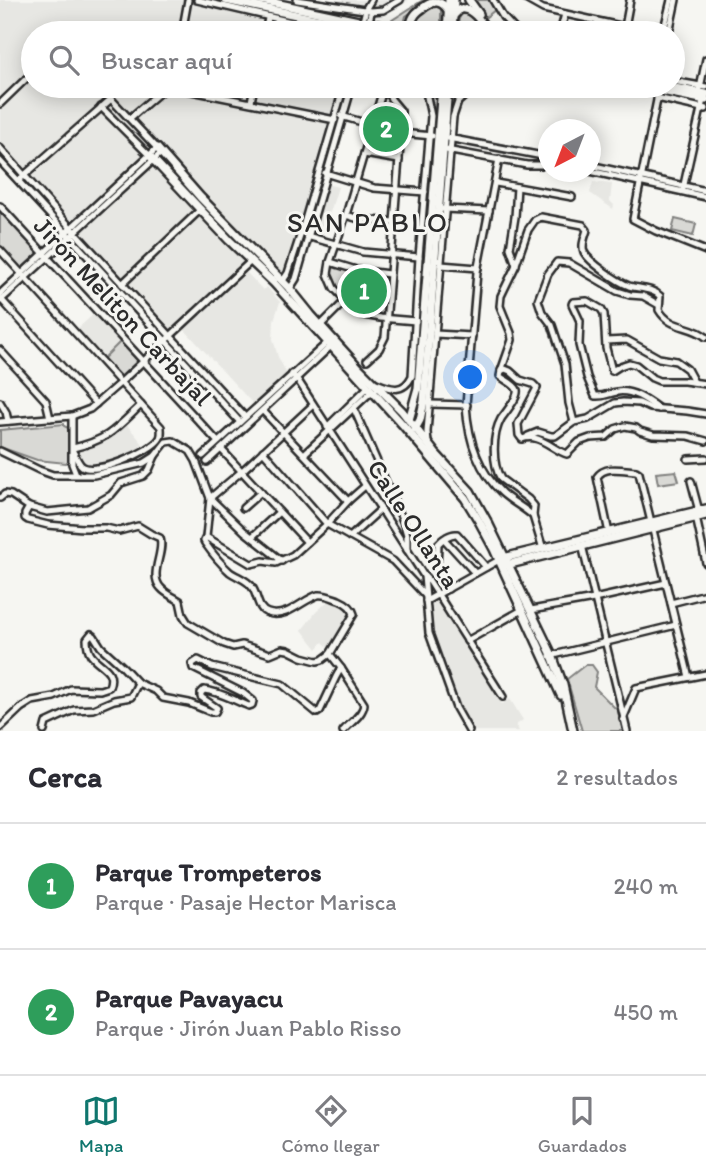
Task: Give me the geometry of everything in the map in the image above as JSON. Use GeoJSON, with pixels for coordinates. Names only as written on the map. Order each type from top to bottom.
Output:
{"type":"FeatureCollection","features":[{"type":"Feature","properties":{"kind":"main road"},"geometry":{"type":"LineString","coordinates":[[225,0],[324,21]]}},
{"type":"Feature","properties":{"kind":"main road"},"geometry":{"type":"LineString","coordinates":[[261,0],[359,21]]}},
{"type":"Feature","properties":{"kind":"main road"},"geometry":{"type":"LineString","coordinates":[[450,21],[452,0]]}},
{"type":"Feature","properties":{"kind":"main road"},"geometry":{"type":"LineString","coordinates":[[469,0],[486,21]]}},
{"type":"Feature","properties":{"kind":"main road"},"geometry":{"type":"LineString","coordinates":[[412,21],[428,3],[435,1],[439,1],[451,13]]}},
{"type":"Feature","properties":{"kind":"main road"},"geometry":{"type":"LineString","coordinates":[[451,13],[461,9],[470,10],[479,21]]}},
{"type":"Feature","properties":{"kind":"main road"},"geometry":{"type":"LineString","coordinates":[[685,94],[703,97]]}},
{"type":"Feature","properties":{"kind":"main road"},"geometry":{"type":"LineString","coordinates":[[441,137],[442,98]]}},
{"type":"Feature","properties":{"kind":"main road"},"geometry":{"type":"LineString","coordinates":[[407,423],[418,388],[419,337],[446,98]]}},
{"type":"Feature","properties":{"kind":"main road"},"geometry":{"type":"LineString","coordinates":[[413,431],[420,420],[424,401],[442,209],[440,149]]}},
{"type":"Feature","properties":{"kind":"main road"},"geometry":{"type":"LineString","coordinates":[[159,151],[280,285]]}},
{"type":"Feature","properties":{"kind":"main road"},"geometry":{"type":"LineString","coordinates":[[152,158],[251,261],[288,292],[371,386]]}},
{"type":"Feature","properties":{"kind":"main road"},"geometry":{"type":"LineString","coordinates":[[418,274],[428,275]]}},
{"type":"Feature","properties":{"kind":"main road"},"geometry":{"type":"LineString","coordinates":[[288,292],[329,345],[407,423],[465,498],[504,562]]}},
{"type":"Feature","properties":{"kind":"main road"},"geometry":{"type":"LineString","coordinates":[[413,431],[429,444],[477,502],[548,656],[561,692],[570,731]]}},
{"type":"Feature","properties":{"kind":"main road"},"geometry":{"type":"LineString","coordinates":[[504,562],[582,545],[702,513]]}},
{"type":"Feature","properties":{"kind":"main road"},"geometry":{"type":"LineString","coordinates":[[504,562],[542,549],[652,525]]}},
{"type":"Feature","properties":{"kind":"street"},"geometry":{"type":"LineString","coordinates":[[184,21],[188,0]]}},
{"type":"Feature","properties":{"kind":"street"},"geometry":{"type":"LineString","coordinates":[[197,0],[282,21]]}},
{"type":"Feature","properties":{"kind":"street"},"geometry":{"type":"LineString","coordinates":[[298,0],[383,10],[400,0]]}},
{"type":"Feature","properties":{"kind":"street"},"geometry":{"type":"LineString","coordinates":[[493,0],[507,21]]}},
{"type":"Feature","properties":{"kind":"street"},"geometry":{"type":"LineString","coordinates":[[527,0],[543,9],[597,21]]}},
{"type":"Feature","properties":{"kind":"street"},"geometry":{"type":"LineString","coordinates":[[626,21],[630,0]]}},
{"type":"Feature","properties":{"kind":"street"},"geometry":{"type":"LineString","coordinates":[[666,21],[671,0]]}},
{"type":"Feature","properties":{"kind":"street"},"geometry":{"type":"LineString","coordinates":[[672,21],[676,0]]}},
{"type":"Feature","properties":{"kind":"street"},"geometry":{"type":"LineString","coordinates":[[563,21],[565,14]]}},
{"type":"Feature","properties":{"kind":"street"},"geometry":{"type":"LineString","coordinates":[[683,189],[703,97],[706,59]]}},
{"type":"Feature","properties":{"kind":"street"},"geometry":{"type":"LineString","coordinates":[[0,104],[21,84]]}},
{"type":"Feature","properties":{"kind":"street"},"geometry":{"type":"LineString","coordinates":[[685,87],[703,97]]}},
{"type":"Feature","properties":{"kind":"street"},"geometry":{"type":"LineString","coordinates":[[130,118],[153,98]]}},
{"type":"Feature","properties":{"kind":"street"},"geometry":{"type":"LineString","coordinates":[[230,98],[372,125]]}},
{"type":"Feature","properties":{"kind":"street"},"geometry":{"type":"LineString","coordinates":[[251,102],[252,98]]}},
{"type":"Feature","properties":{"kind":"street"},"geometry":{"type":"LineString","coordinates":[[280,285],[288,273],[327,174],[342,98]]}},
{"type":"Feature","properties":{"kind":"street"},"geometry":{"type":"LineString","coordinates":[[288,292],[296,279],[319,172],[347,98]]}},
{"type":"Feature","properties":{"kind":"street"},"geometry":{"type":"LineString","coordinates":[[381,98],[328,274],[345,302],[362,316],[416,321]]}},
{"type":"Feature","properties":{"kind":"street"},"geometry":{"type":"LineString","coordinates":[[367,360],[383,343],[386,319],[401,133],[401,111],[391,98]]}},
{"type":"Feature","properties":{"kind":"street"},"geometry":{"type":"LineString","coordinates":[[371,386],[393,389],[402,387],[412,376],[419,337],[416,321],[425,192],[440,149],[441,137],[431,116],[428,98]]}},
{"type":"Feature","properties":{"kind":"street"},"geometry":{"type":"LineString","coordinates":[[441,137],[454,126],[453,117],[458,102],[462,98]]}},
{"type":"Feature","properties":{"kind":"street"},"geometry":{"type":"LineString","coordinates":[[657,98],[633,219],[706,251]]}},
{"type":"Feature","properties":{"kind":"street"},"geometry":{"type":"LineString","coordinates":[[19,180],[111,99],[159,151],[0,298],[96,404]]}},
{"type":"Feature","properties":{"kind":"street"},"geometry":{"type":"LineString","coordinates":[[377,110],[387,103],[396,104]]}},
{"type":"Feature","properties":{"kind":"street"},"geometry":{"type":"LineString","coordinates":[[102,107],[152,158]]}},
{"type":"Feature","properties":{"kind":"street"},"geometry":{"type":"LineString","coordinates":[[401,133],[441,137],[538,155]]}},
{"type":"Feature","properties":{"kind":"street"},"geometry":{"type":"LineString","coordinates":[[0,148],[171,336],[242,420]]}},
{"type":"Feature","properties":{"kind":"street"},"geometry":{"type":"LineString","coordinates":[[440,149],[527,165],[538,164]]}},
{"type":"Feature","properties":{"kind":"street"},"geometry":{"type":"LineString","coordinates":[[364,154],[399,160]]}},
{"type":"Feature","properties":{"kind":"street"},"geometry":{"type":"LineString","coordinates":[[499,159],[478,268],[467,423],[472,444],[486,473],[499,491],[533,516]]}},
{"type":"Feature","properties":{"kind":"street"},"geometry":{"type":"LineString","coordinates":[[0,161],[165,341],[242,420]]}},
{"type":"Feature","properties":{"kind":"street"},"geometry":{"type":"LineString","coordinates":[[601,168],[706,197]]}},
{"type":"Feature","properties":{"kind":"street"},"geometry":{"type":"LineString","coordinates":[[319,172],[374,188],[425,192]]}},
{"type":"Feature","properties":{"kind":"street"},"geometry":{"type":"LineString","coordinates":[[601,173],[642,179]]}},
{"type":"Feature","properties":{"kind":"street"},"geometry":{"type":"LineString","coordinates":[[496,183],[572,197]]}},
{"type":"Feature","properties":{"kind":"street"},"geometry":{"type":"LineString","coordinates":[[516,265],[510,248],[517,187]]}},
{"type":"Feature","properties":{"kind":"street"},"geometry":{"type":"LineString","coordinates":[[683,189],[706,191]]}},
{"type":"Feature","properties":{"kind":"street","name":"Jirón Meliton Carbajal"},"geometry":{"type":"LineString","coordinates":[[0,206],[218,442]]}},
{"type":"Feature","properties":{"kind":"street"},"geometry":{"type":"LineString","coordinates":[[117,289],[201,209]]}},
{"type":"Feature","properties":{"kind":"street"},"geometry":{"type":"LineString","coordinates":[[429,444],[427,432],[441,265],[442,209],[489,211]]}},
{"type":"Feature","properties":{"kind":"street"},"geometry":{"type":"LineString","coordinates":[[346,215],[394,222]]}},
{"type":"Feature","properties":{"kind":"street"},"geometry":{"type":"LineString","coordinates":[[542,549],[533,516],[534,506],[502,479],[496,463],[495,444],[500,420],[516,397],[517,391],[516,387],[500,376],[512,340],[500,300],[528,230],[538,218],[583,225],[587,230],[583,244],[586,254],[617,280],[659,294],[661,314],[672,323],[696,330],[706,337]]}},
{"type":"Feature","properties":{"kind":"street"},"geometry":{"type":"LineString","coordinates":[[307,236],[363,252],[419,257]]}},
{"type":"Feature","properties":{"kind":"street"},"geometry":{"type":"LineString","coordinates":[[0,250],[141,405],[162,432],[159,440],[135,456],[91,468],[81,466],[73,449]]}},
{"type":"Feature","properties":{"kind":"street"},"geometry":{"type":"LineString","coordinates":[[0,422],[72,416],[90,409],[251,261]]}},
{"type":"Feature","properties":{"kind":"street"},"geometry":{"type":"LineString","coordinates":[[574,422],[565,364],[552,325],[542,312],[538,300],[551,269],[561,261],[617,291],[643,296],[659,305]]}},
{"type":"Feature","properties":{"kind":"street"},"geometry":{"type":"LineString","coordinates":[[330,262],[356,270],[389,274]]}},
{"type":"Feature","properties":{"kind":"street"},"geometry":{"type":"LineString","coordinates":[[441,265],[478,268]]}},
{"type":"Feature","properties":{"kind":"street"},"geometry":{"type":"LineString","coordinates":[[659,409],[639,397],[621,391],[597,397],[587,377],[579,345],[580,322],[572,304],[587,301],[601,309],[604,314],[612,371],[629,363],[659,381],[706,384]]}},
{"type":"Feature","properties":{"kind":"street"},"geometry":{"type":"LineString","coordinates":[[320,326],[345,302]]}},
{"type":"Feature","properties":{"kind":"street"},"geometry":{"type":"LineString","coordinates":[[435,334],[472,336]]}},
{"type":"Feature","properties":{"kind":"street"},"geometry":{"type":"LineString","coordinates":[[606,341],[627,340],[659,358],[676,361],[687,369],[694,382]]}},
{"type":"Feature","properties":{"kind":"street"},"geometry":{"type":"LineString","coordinates":[[329,345],[297,380],[221,449],[205,459],[218,442],[292,374],[329,345]]}},
{"type":"Feature","properties":{"kind":"street"},"geometry":{"type":"LineString","coordinates":[[0,350],[46,401],[50,418]]}},
{"type":"Feature","properties":{"kind":"street"},"geometry":{"type":"LineString","coordinates":[[500,370],[510,371],[520,380],[537,388],[518,424],[522,439],[538,432],[555,436],[574,422],[588,419],[615,403],[639,403],[650,408],[706,414]]}},
{"type":"Feature","properties":{"kind":"street","name":"Calle Ollanta"},"geometry":{"type":"LineString","coordinates":[[292,374],[503,696]]}},
{"type":"Feature","properties":{"kind":"street"},"geometry":{"type":"LineString","coordinates":[[329,429],[354,409],[371,386]]}},
{"type":"Feature","properties":{"kind":"street"},"geometry":{"type":"LineString","coordinates":[[304,454],[371,386]]}},
{"type":"Feature","properties":{"kind":"street"},"geometry":{"type":"LineString","coordinates":[[0,402],[8,421]]}},
{"type":"Feature","properties":{"kind":"street"},"geometry":{"type":"LineString","coordinates":[[430,404],[467,405]]}},
{"type":"Feature","properties":{"kind":"street"},"geometry":{"type":"LineString","coordinates":[[73,449],[106,437],[141,405]]}},
{"type":"Feature","properties":{"kind":"street"},"geometry":{"type":"LineString","coordinates":[[29,507],[25,518],[48,525],[119,531],[138,526],[160,538],[162,543],[157,565],[157,582],[160,588],[180,601],[188,623],[222,644],[233,647],[242,645],[270,654],[282,649],[302,657],[322,660],[330,654],[354,614],[352,608],[322,595],[291,610],[277,614],[267,613],[262,609],[251,585],[223,565],[204,541],[210,498],[313,405]]}},
{"type":"Feature","properties":{"kind":"street"},"geometry":{"type":"LineString","coordinates":[[354,409],[404,522],[407,551],[393,561]]}},
{"type":"Feature","properties":{"kind":"street"},"geometry":{"type":"LineString","coordinates":[[263,411],[348,501]]}},
{"type":"Feature","properties":{"kind":"street"},"geometry":{"type":"LineString","coordinates":[[66,475],[72,464],[72,416]]}},
{"type":"Feature","properties":{"kind":"street"},"geometry":{"type":"LineString","coordinates":[[528,436],[567,454],[579,442],[590,438],[604,438],[615,429],[625,426],[653,435],[688,436],[706,441]]}},
{"type":"Feature","properties":{"kind":"street"},"geometry":{"type":"LineString","coordinates":[[0,498],[5,494],[11,495],[29,507],[47,512],[88,508],[111,495],[121,483],[143,476],[166,442],[173,441],[190,451],[210,498],[282,561]]}},
{"type":"Feature","properties":{"kind":"street"},"geometry":{"type":"LineString","coordinates":[[221,449],[307,542]]}},
{"type":"Feature","properties":{"kind":"street"},"geometry":{"type":"LineString","coordinates":[[0,451],[53,475],[82,476],[133,467],[155,456]]}},
{"type":"Feature","properties":{"kind":"street"},"geometry":{"type":"LineString","coordinates":[[263,452],[327,524],[393,561],[426,598]]}},
{"type":"Feature","properties":{"kind":"street"},"geometry":{"type":"LineString","coordinates":[[688,459],[706,458]]}},
{"type":"Feature","properties":{"kind":"street"},"geometry":{"type":"LineString","coordinates":[[72,464],[76,474]]}},
{"type":"Feature","properties":{"kind":"street"},"geometry":{"type":"LineString","coordinates":[[609,533],[597,482],[598,474],[608,470],[636,471],[639,473],[689,677]]}},
{"type":"Feature","properties":{"kind":"street"},"geometry":{"type":"LineString","coordinates":[[691,481],[702,513],[706,563]]}},
{"type":"Feature","properties":{"kind":"street"},"geometry":{"type":"LineString","coordinates":[[206,537],[251,564],[263,561],[276,563],[293,555],[365,486]]}},
{"type":"Feature","properties":{"kind":"street"},"geometry":{"type":"LineString","coordinates":[[243,508],[261,492]]}},
{"type":"Feature","properties":{"kind":"street"},"geometry":{"type":"LineString","coordinates":[[350,537],[380,510]]}},
{"type":"Feature","properties":{"kind":"street"},"geometry":{"type":"LineString","coordinates":[[252,537],[279,512]]}},
{"type":"Feature","properties":{"kind":"street"},"geometry":{"type":"LineString","coordinates":[[448,589],[436,568],[438,544],[443,539],[455,533],[486,567]]}},
{"type":"Feature","properties":{"kind":"street"},"geometry":{"type":"LineString","coordinates":[[443,539],[475,573]]}},
{"type":"Feature","properties":{"kind":"street"},"geometry":{"type":"LineString","coordinates":[[582,545],[627,731]]}},
{"type":"Feature","properties":{"kind":"street"},"geometry":{"type":"LineString","coordinates":[[426,598],[448,589],[486,567],[504,562]]}},
{"type":"Feature","properties":{"kind":"street"},"geometry":{"type":"LineString","coordinates":[[424,576],[429,633],[456,708],[469,731]]}},
{"type":"Feature","properties":{"kind":"street"},"geometry":{"type":"LineString","coordinates":[[467,641],[527,610],[666,583]]}},
{"type":"Feature","properties":{"kind":"street"},"geometry":{"type":"LineString","coordinates":[[671,603],[706,594]]}},
{"type":"Feature","properties":{"kind":"street"},"geometry":{"type":"LineString","coordinates":[[548,656],[676,625]]}},
{"type":"Feature","properties":{"kind":"street"},"geometry":{"type":"LineString","coordinates":[[0,728],[32,701],[54,697],[71,689],[100,690],[109,687],[109,672],[92,656],[88,648],[86,639],[91,634],[138,683],[156,691],[163,698],[189,703],[211,712],[217,709],[201,697],[204,690],[249,706],[253,701],[243,693],[193,668],[192,664],[198,660],[212,667],[282,684],[317,713],[341,668]]}},
{"type":"Feature","properties":{"kind":"street"},"geometry":{"type":"LineString","coordinates":[[330,654],[364,708],[343,731]]}},
{"type":"Feature","properties":{"kind":"street"},"geometry":{"type":"LineString","coordinates":[[623,719],[639,687],[706,674]]}},
{"type":"Feature","properties":{"kind":"street"},"geometry":{"type":"LineString","coordinates":[[44,731],[46,723],[67,712],[93,709],[131,696],[138,683]]}},
{"type":"Feature","properties":{"kind":"shaded area"},"geometry":{"type":"Polygon","coordinates":[[[0,0],[409,0],[395,10],[375,13],[370,21],[21,21],[21,98],[339,98],[285,275],[262,252],[173,336],[0,147],[0,0]]]}},
{"type":"Feature","properties":{"kind":"shaded area"},"geometry":{"type":"Polygon","coordinates":[[[270,0],[305,3],[363,14],[362,20],[270,0]]]}},
{"type":"Feature","properties":{"kind":"shaded area"},"geometry":{"type":"Polygon","coordinates":[[[423,0],[428,0],[406,16],[405,21],[391,21],[423,0]]]}},
{"type":"Feature","properties":{"kind":"shaded area"},"geometry":{"type":"Polygon","coordinates":[[[473,0],[489,0],[495,10],[486,17],[473,0]]]}},
{"type":"Feature","properties":{"kind":"shaded area"},"geometry":{"type":"Polygon","coordinates":[[[215,1],[307,21],[285,20],[215,1]]]}},
{"type":"Feature","properties":{"kind":"shaded area"},"geometry":{"type":"Polygon","coordinates":[[[430,3],[441,8],[441,21],[413,21],[430,3]]]}},
{"type":"Feature","properties":{"kind":"shaded area"},"geometry":{"type":"Polygon","coordinates":[[[469,12],[476,21],[458,21],[469,12]]]}},
{"type":"Feature","properties":{"kind":"shaded area"},"geometry":{"type":"Polygon","coordinates":[[[430,98],[435,98],[439,106],[437,135],[431,135],[430,98]]]}},
{"type":"Feature","properties":{"kind":"shaded area"},"geometry":{"type":"Polygon","coordinates":[[[393,105],[398,113],[396,157],[370,153],[367,150],[381,107],[393,105]]]}},
{"type":"Feature","properties":{"kind":"shaded area"},"geometry":{"type":"Polygon","coordinates":[[[593,182],[612,184],[610,201],[614,205],[613,209],[590,193],[593,182]]]}},
{"type":"Feature","properties":{"kind":"shaded area"},"geometry":{"type":"Polygon","coordinates":[[[326,184],[338,187],[322,238],[311,234],[326,184]]]}},
{"type":"Feature","properties":{"kind":"shaded area"},"geometry":{"type":"Polygon","coordinates":[[[0,209],[40,252],[21,269],[0,246],[0,209]]]}},
{"type":"Feature","properties":{"kind":"shaded area"},"geometry":{"type":"Polygon","coordinates":[[[308,217],[311,219],[292,278],[289,277],[308,217]]]}},
{"type":"Feature","properties":{"kind":"shaded area"},"geometry":{"type":"Polygon","coordinates":[[[675,219],[696,224],[693,236],[672,231],[675,219]]]}},
{"type":"Feature","properties":{"kind":"shaded area"},"geometry":{"type":"Polygon","coordinates":[[[332,264],[389,274],[382,317],[365,313],[345,296],[333,279],[332,264]]]}},
{"type":"Feature","properties":{"kind":"shaded area"},"geometry":{"type":"Polygon","coordinates":[[[244,272],[263,290],[267,287],[280,302],[274,320],[273,339],[287,374],[254,405],[184,329],[244,272]]]}},
{"type":"Feature","properties":{"kind":"shaded area"},"geometry":{"type":"Polygon","coordinates":[[[95,313],[121,341],[103,357],[77,329],[95,313]]]}},
{"type":"Feature","properties":{"kind":"shaded area"},"geometry":{"type":"Polygon","coordinates":[[[121,341],[140,361],[122,378],[103,359],[121,341]]]}},
{"type":"Feature","properties":{"kind":"shaded area"},"geometry":{"type":"Polygon","coordinates":[[[64,424],[68,428],[70,459],[66,463],[37,460],[0,447],[0,430],[64,424]]]}},
{"type":"Feature","properties":{"kind":"shaded area"},"geometry":{"type":"Polygon","coordinates":[[[127,425],[143,444],[130,455],[102,464],[83,464],[79,459],[78,452],[106,442],[127,425]]]}},
{"type":"Feature","properties":{"kind":"shaded area"},"geometry":{"type":"Polygon","coordinates":[[[676,471],[679,481],[658,484],[656,473],[676,471]]]}},
{"type":"Feature","properties":{"kind":"shaded area"},"geometry":{"type":"Polygon","coordinates":[[[435,598],[502,704],[510,699],[523,720],[516,725],[519,731],[473,731],[467,724],[452,694],[434,641],[428,603],[435,598]]]}},
{"type":"Feature","properties":{"kind":"shaded area"},"geometry":{"type":"Polygon","coordinates":[[[333,601],[351,613],[329,648],[323,642],[317,649],[302,630],[316,612],[327,602],[333,601]]]}},
{"type":"Feature","properties":{"kind":"shaded area"},"geometry":{"type":"Polygon","coordinates":[[[585,665],[592,665],[597,672],[594,687],[618,711],[625,731],[582,731],[567,679],[585,665]]]}},
{"type":"Feature","properties":{"kind":"place","name":"Parque Pavayacu"},"geometry":{"type":"Point","coordinates":[386,129]}},
{"type":"Feature","properties":{"kind":"place","name":"Parque Trompeteros"},"geometry":{"type":"Point","coordinates":[364,291]}},
{"type":"Feature","properties":{"kind":"district","name":"SAN PABLO"},"geometry":{"type":"Point","coordinates":[368,222]}}]}
